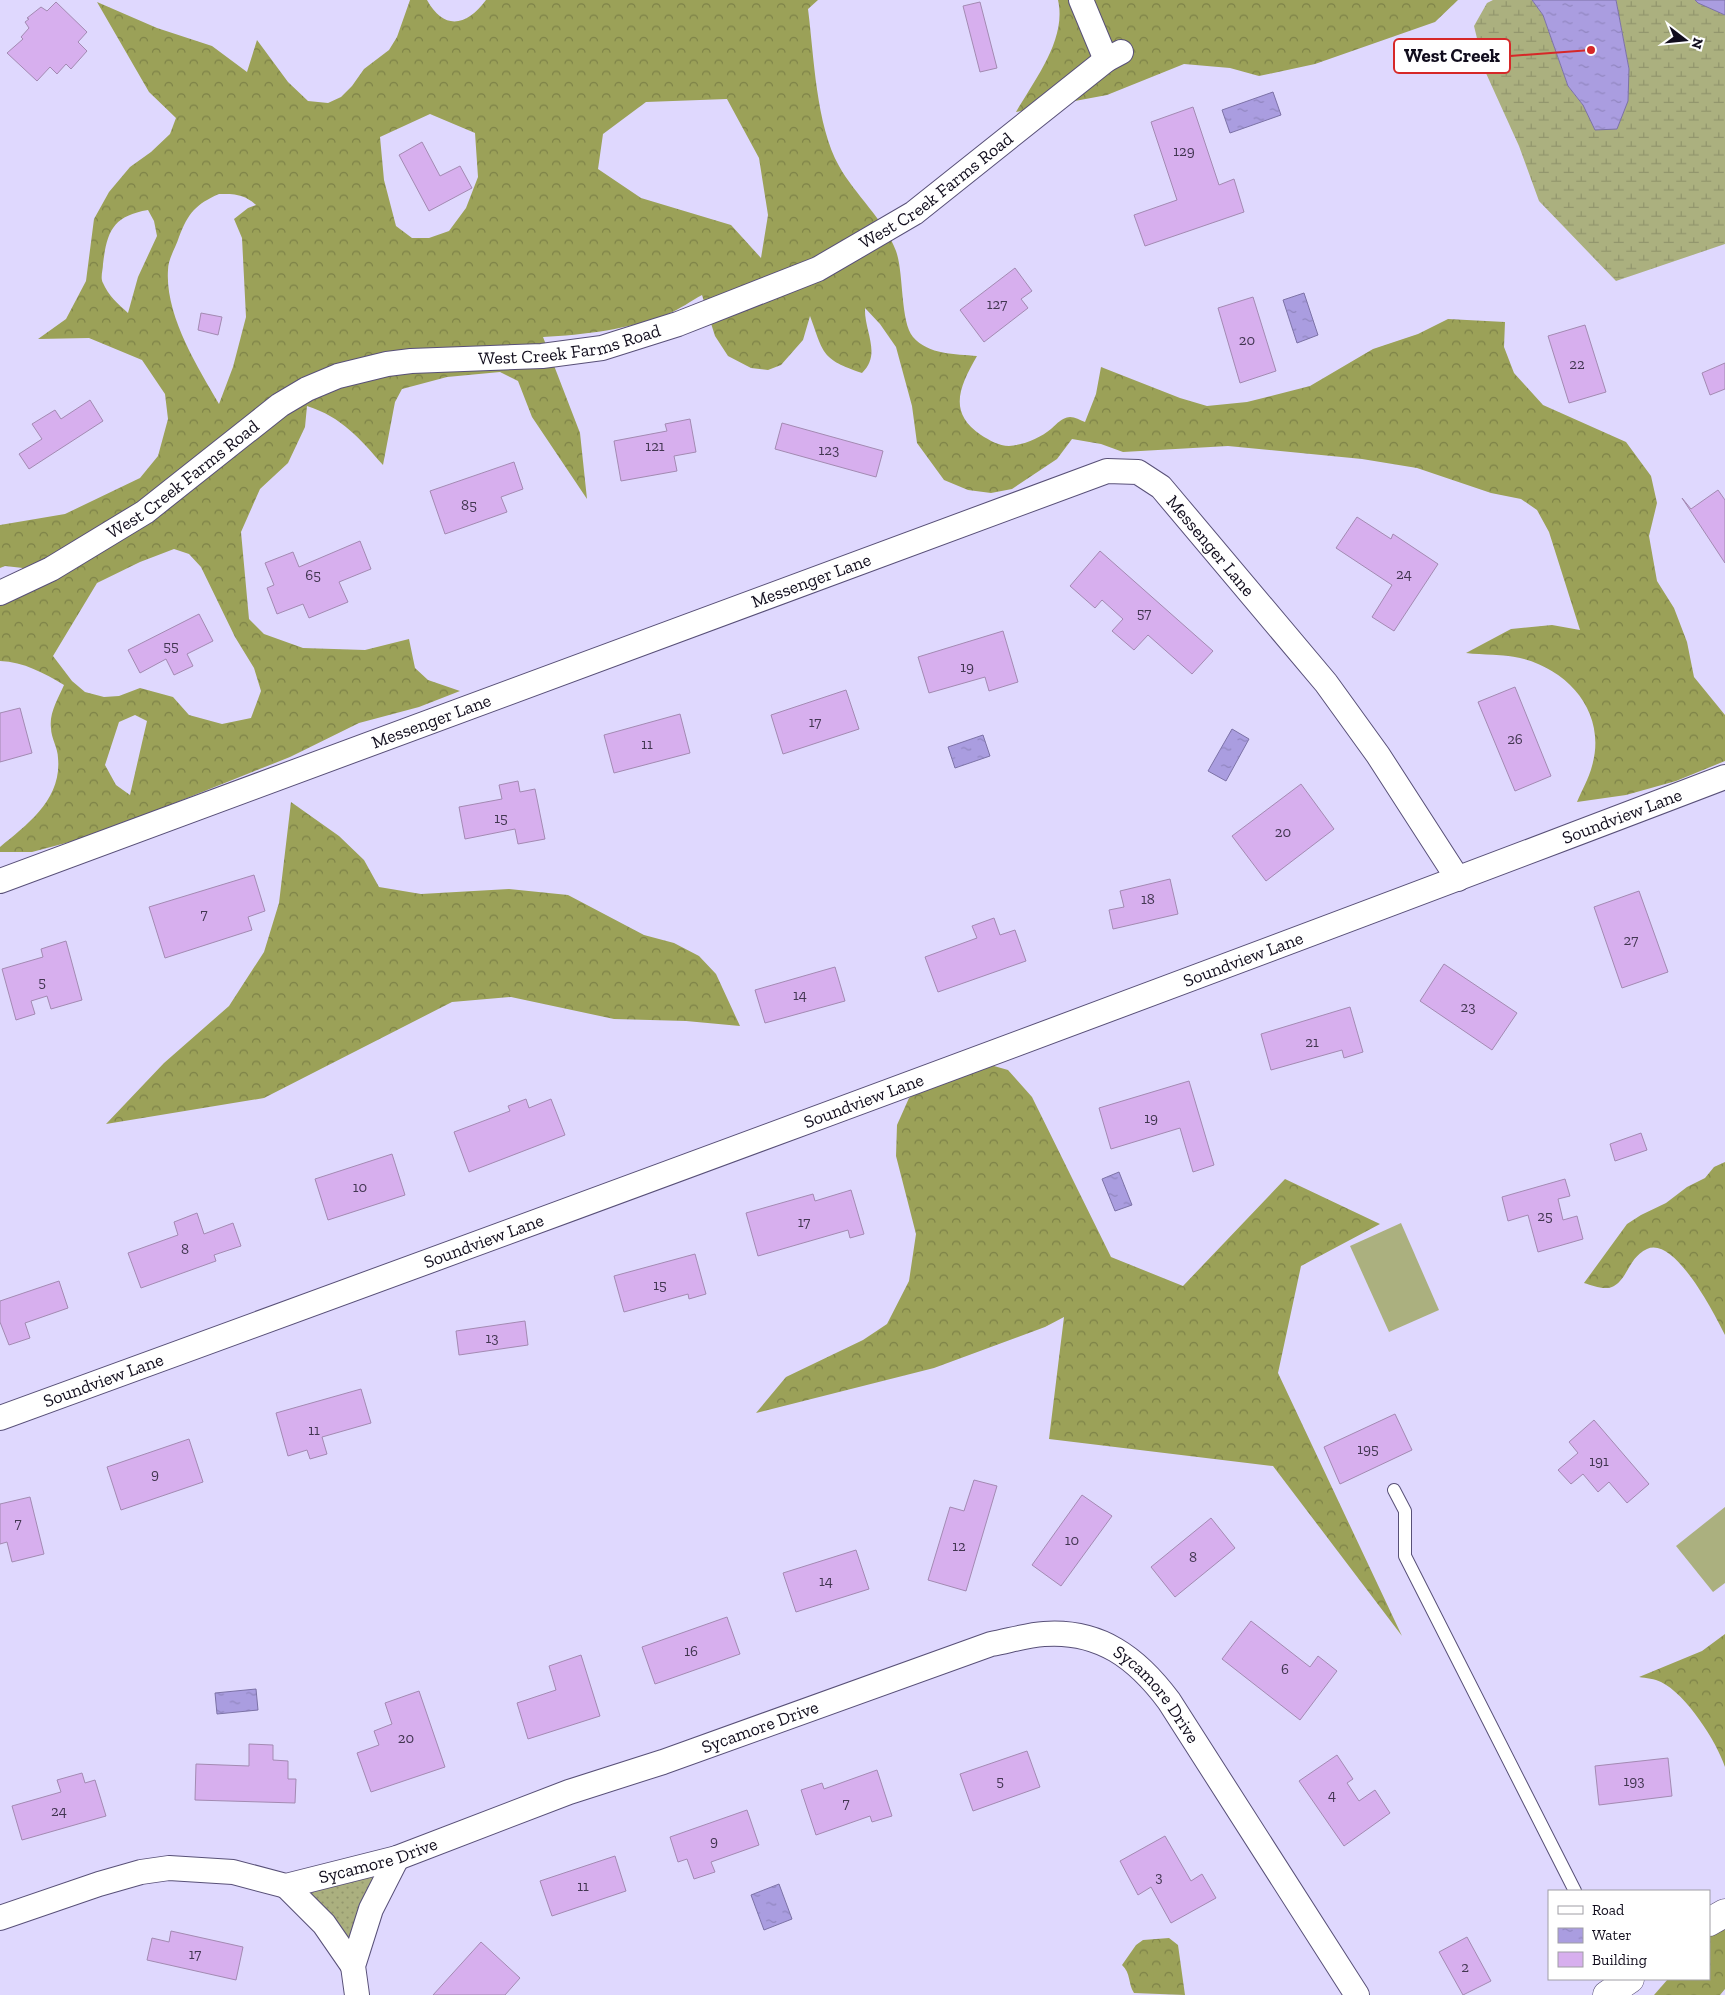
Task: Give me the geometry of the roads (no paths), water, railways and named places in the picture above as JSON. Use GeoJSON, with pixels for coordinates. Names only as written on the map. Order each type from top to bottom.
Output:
{"type":"FeatureCollection","features":[{"type":"Feature","properties":{"kind":"main road"},"geometry":{"type":"LineString","coordinates":[[1710,1921],[1725,1913]]}},
{"type":"Feature","properties":{"kind":"street","name":"West Creek Farms Road"},"geometry":{"type":"LineString","coordinates":[[0,593],[51,569],[145,512],[280,405],[307,389],[338,376],[387,364],[411,361],[542,356],[602,348],[678,324],[818,269],[914,213],[1114,56],[1082,0]]}},
{"type":"Feature","properties":{"kind":"street","name":"Messenger Lane"},"geometry":{"type":"LineString","coordinates":[[0,881],[1107,471],[1138,472],[1161,487],[1326,683],[1378,755],[1458,879]]}},
{"type":"Feature","properties":{"kind":"street","name":"Soundview Lane"},"geometry":{"type":"LineString","coordinates":[[0,1418],[253,1327],[1458,879],[1725,777]]}},
{"type":"Feature","properties":{"kind":"street","name":"Sycamore Drive"},"geometry":{"type":"LineString","coordinates":[[0,1918],[99,1884],[141,1872],[169,1868],[203,1868],[233,1872],[286,1886],[397,1858],[570,1792],[663,1762],[991,1644],[1044,1634],[1082,1636],[1107,1644],[1134,1661],[1159,1687],[1357,1995]]}},
{"type":"Feature","properties":{"kind":"street"},"geometry":{"type":"LineString","coordinates":[[357,1995],[353,1966],[371,1909],[397,1858]]}},
{"type":"Feature","properties":{"kind":"street"},"geometry":{"type":"LineString","coordinates":[[286,1886],[324,1924],[353,1966]]}},
{"type":"Feature","properties":{"kind":"lane"},"geometry":{"type":"LineString","coordinates":[[1394,1490],[1405,1511],[1405,1556],[1574,1890]]}},
{"type":"Feature","properties":{"kind":"water"},"geometry":{"type":"Polygon","coordinates":[[[1532,0],[1616,0],[1629,69],[1628,101],[1617,129],[1595,130],[1583,105],[1568,86],[1543,15],[1532,0]]]}},
{"type":"Feature","properties":{"kind":"water"},"geometry":{"type":"Polygon","coordinates":[[[1695,0],[1725,0],[1725,15],[1698,3],[1695,0]]]}},
{"type":"Feature","properties":{"kind":"water"},"geometry":{"type":"Polygon","coordinates":[[[1273,92],[1281,115],[1230,133],[1222,110],[1273,92]]]}},
{"type":"Feature","properties":{"kind":"water"},"geometry":{"type":"Polygon","coordinates":[[[1304,293],[1318,335],[1297,343],[1283,300],[1304,293]]]}},
{"type":"Feature","properties":{"kind":"water"},"geometry":{"type":"Polygon","coordinates":[[[1232,729],[1249,739],[1226,781],[1208,771],[1232,729]]]}},
{"type":"Feature","properties":{"kind":"water"},"geometry":{"type":"Polygon","coordinates":[[[983,735],[990,756],[955,768],[948,747],[983,735]]]}},
{"type":"Feature","properties":{"kind":"water"},"geometry":{"type":"Polygon","coordinates":[[[1119,1172],[1132,1205],[1115,1211],[1102,1179],[1119,1172]]]}},
{"type":"Feature","properties":{"kind":"water"},"geometry":{"type":"Polygon","coordinates":[[[256,1689],[258,1710],[217,1714],[215,1693],[256,1689]]]}},
{"type":"Feature","properties":{"kind":"water"},"geometry":{"type":"Polygon","coordinates":[[[779,1884],[792,1919],[764,1930],[751,1895],[779,1884]]]}},
{"type":"Feature","properties":{"kind":"place","name":"West Creek"},"geometry":{"type":"Point","coordinates":[1591,50]}}]}
